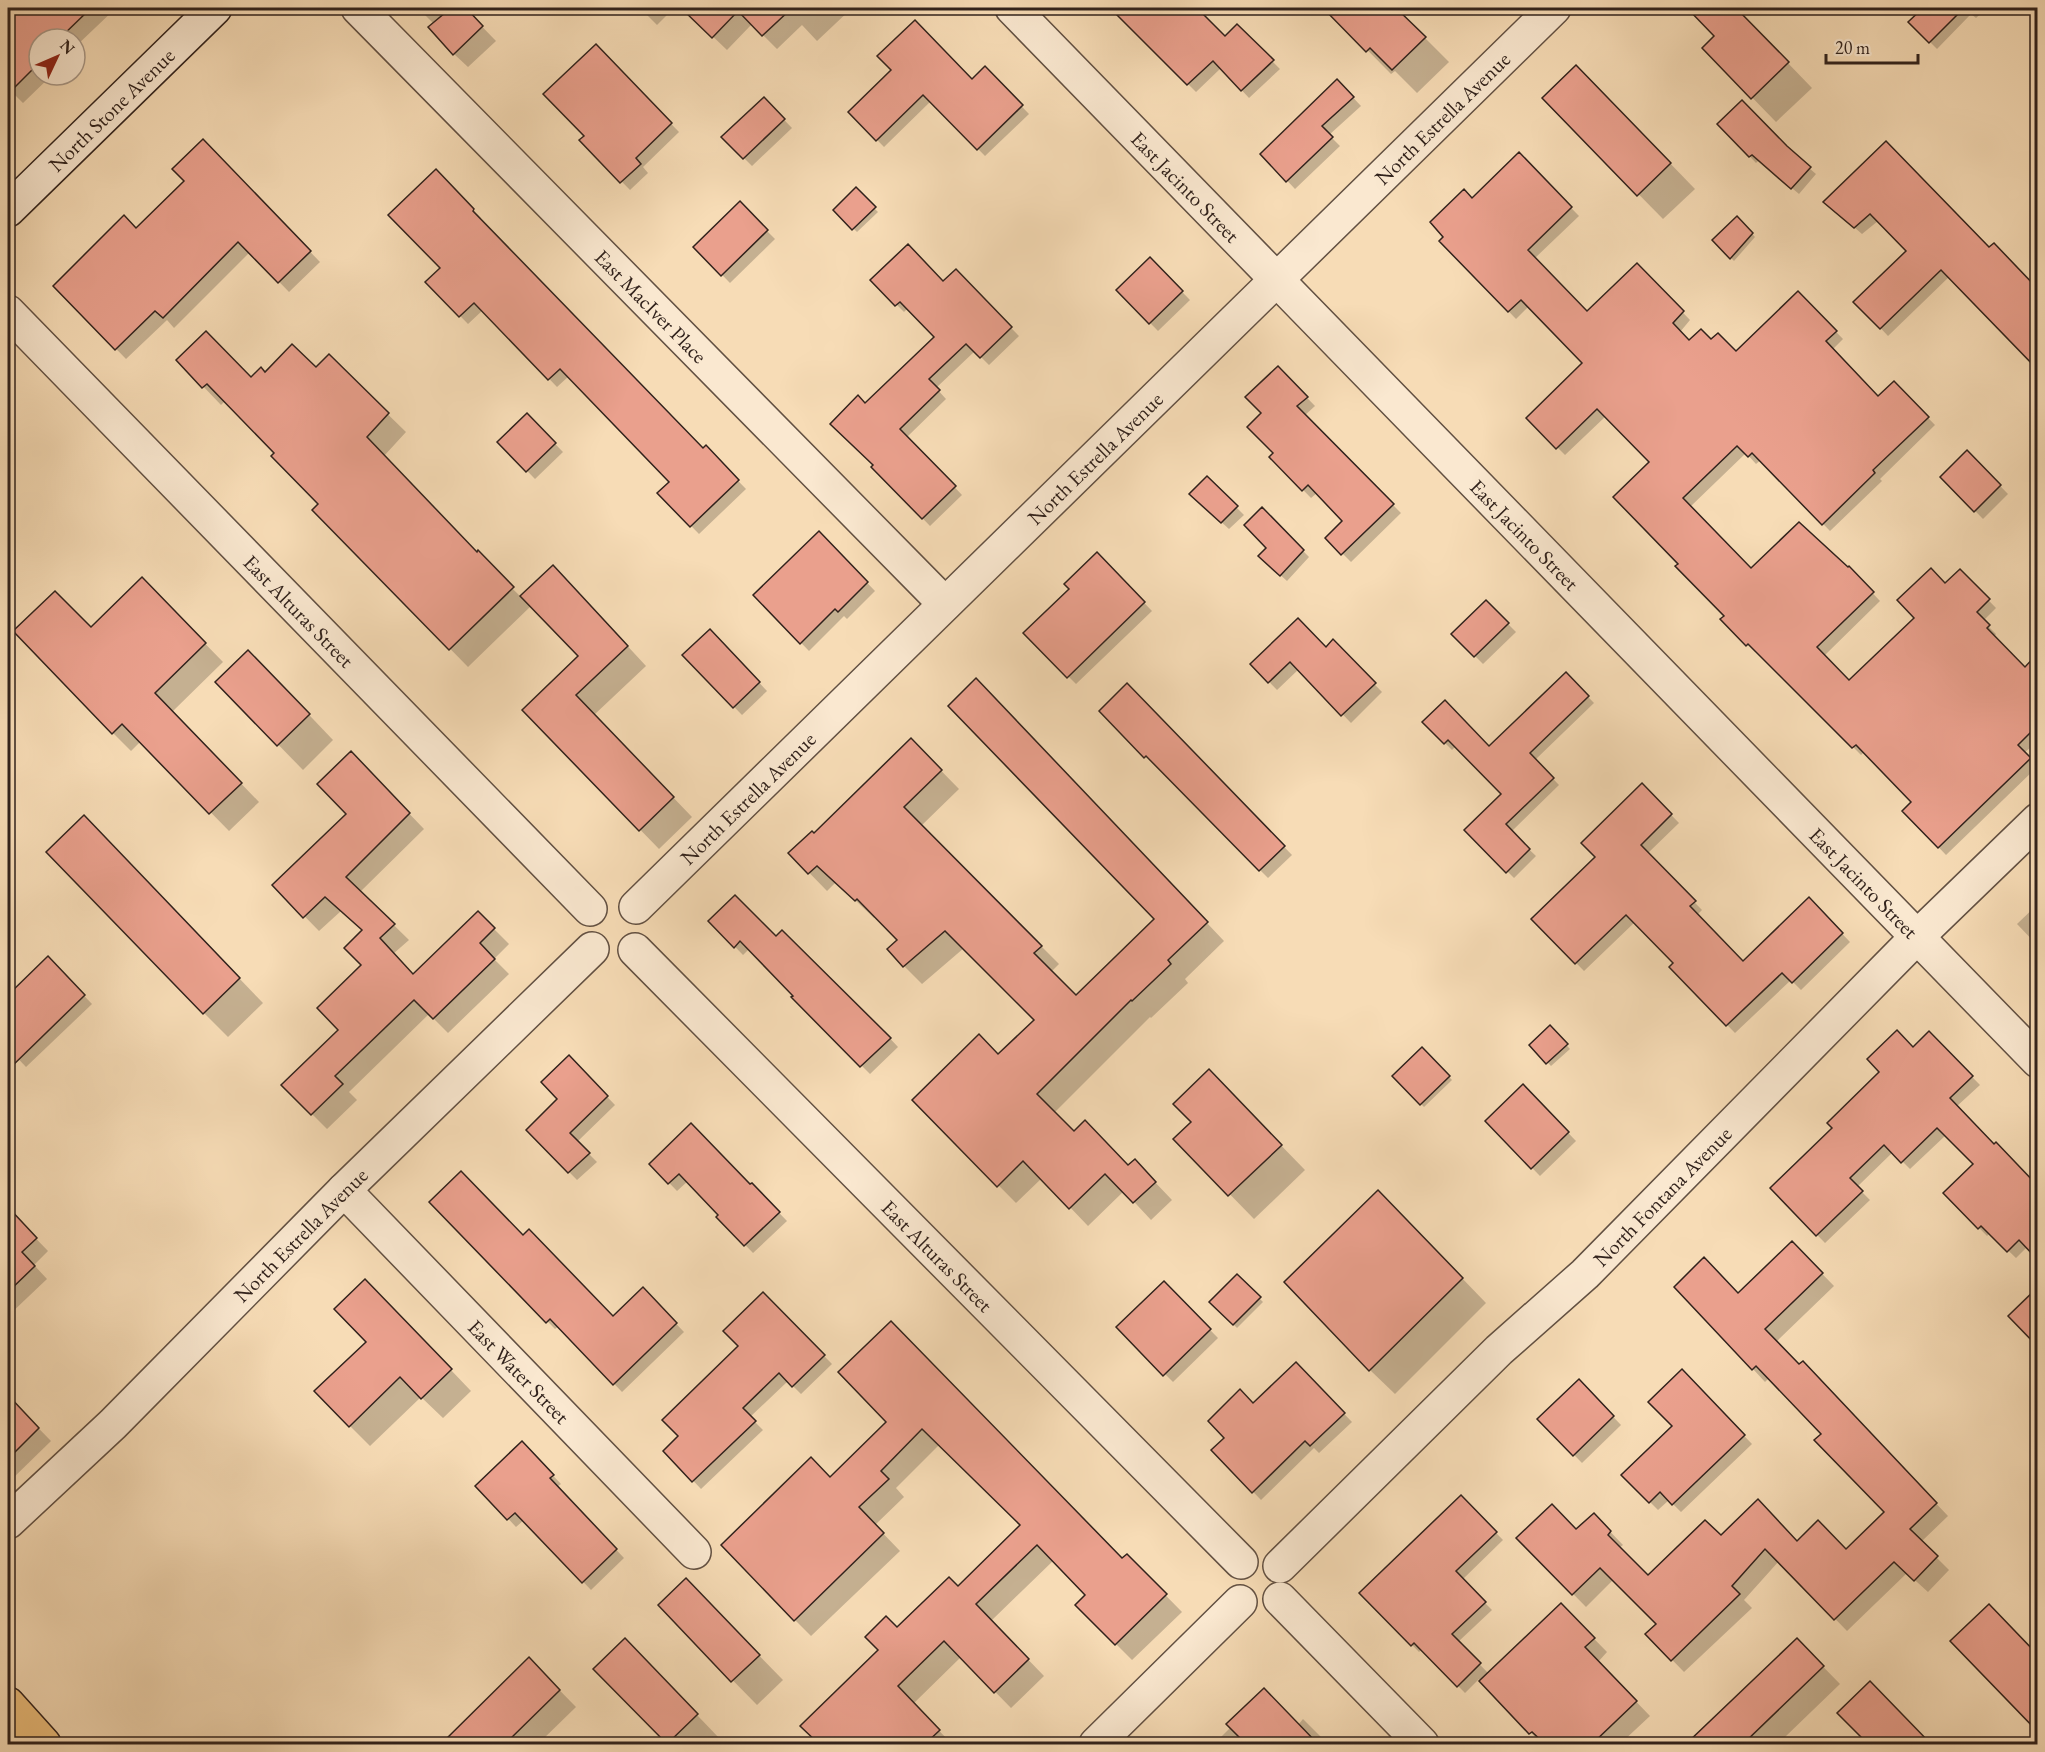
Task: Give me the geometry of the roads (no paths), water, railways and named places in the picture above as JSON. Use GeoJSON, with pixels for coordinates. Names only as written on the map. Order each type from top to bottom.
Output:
{"type":"FeatureCollection","features":[{"type":"Feature","properties":{"kind":"main road"},"geometry":{"type":"LineString","coordinates":[[8,1704],[45,1744]]}},
{"type":"Feature","properties":{"kind":"street","name":"North Stone Avenue"},"geometry":{"type":"LineString","coordinates":[[8,210],[215,8]]}},
{"type":"Feature","properties":{"kind":"street","name":"East MacIver Place"},"geometry":{"type":"LineString","coordinates":[[358,8],[945,604]]}},
{"type":"Feature","properties":{"kind":"street","name":"East Jacinto Street"},"geometry":{"type":"LineString","coordinates":[[1012,8],[2037,1061]]}},
{"type":"Feature","properties":{"kind":"street","name":"North Estrella Avenue"},"geometry":{"type":"LineString","coordinates":[[636,908],[1554,8]]}},
{"type":"Feature","properties":{"kind":"street","name":"East Alturas Street"},"geometry":{"type":"LineString","coordinates":[[8,312],[591,909]]}},
{"type":"Feature","properties":{"kind":"street","name":"North Fontana Avenue"},"geometry":{"type":"LineString","coordinates":[[1280,1566],[1499,1350],[1585,1274],[1917,937],[2037,820]]}},
{"type":"Feature","properties":{"kind":"street"},"geometry":{"type":"LineString","coordinates":[[618,898],[628,901],[636,908],[641,915],[644,934],[635,950],[618,958],[600,955],[592,949],[587,942],[584,925],[591,909],[598,903],[618,898]]}},
{"type":"Feature","properties":{"kind":"street","name":"North Estrella Avenue"},"geometry":{"type":"LineString","coordinates":[[8,1522],[112,1424],[344,1190],[592,949]]}},
{"type":"Feature","properties":{"kind":"street","name":"East Alturas Street"},"geometry":{"type":"LineString","coordinates":[[635,950],[1241,1562]]}},
{"type":"Feature","properties":{"kind":"street","name":"East Water Street"},"geometry":{"type":"LineString","coordinates":[[344,1190],[694,1552]]}},
{"type":"Feature","properties":{"kind":"street"},"geometry":{"type":"LineString","coordinates":[[1258,1555],[1274,1560],[1280,1566],[1285,1572],[1285,1589],[1280,1599],[1269,1608],[1259,1610],[1250,1608],[1235,1597],[1232,1579],[1241,1562],[1248,1557],[1258,1555]]}},
{"type":"Feature","properties":{"kind":"street"},"geometry":{"type":"LineString","coordinates":[[1280,1599],[1422,1744]]}},
{"type":"Feature","properties":{"kind":"street"},"geometry":{"type":"LineString","coordinates":[[1096,1744],[1240,1602]]}}]}
